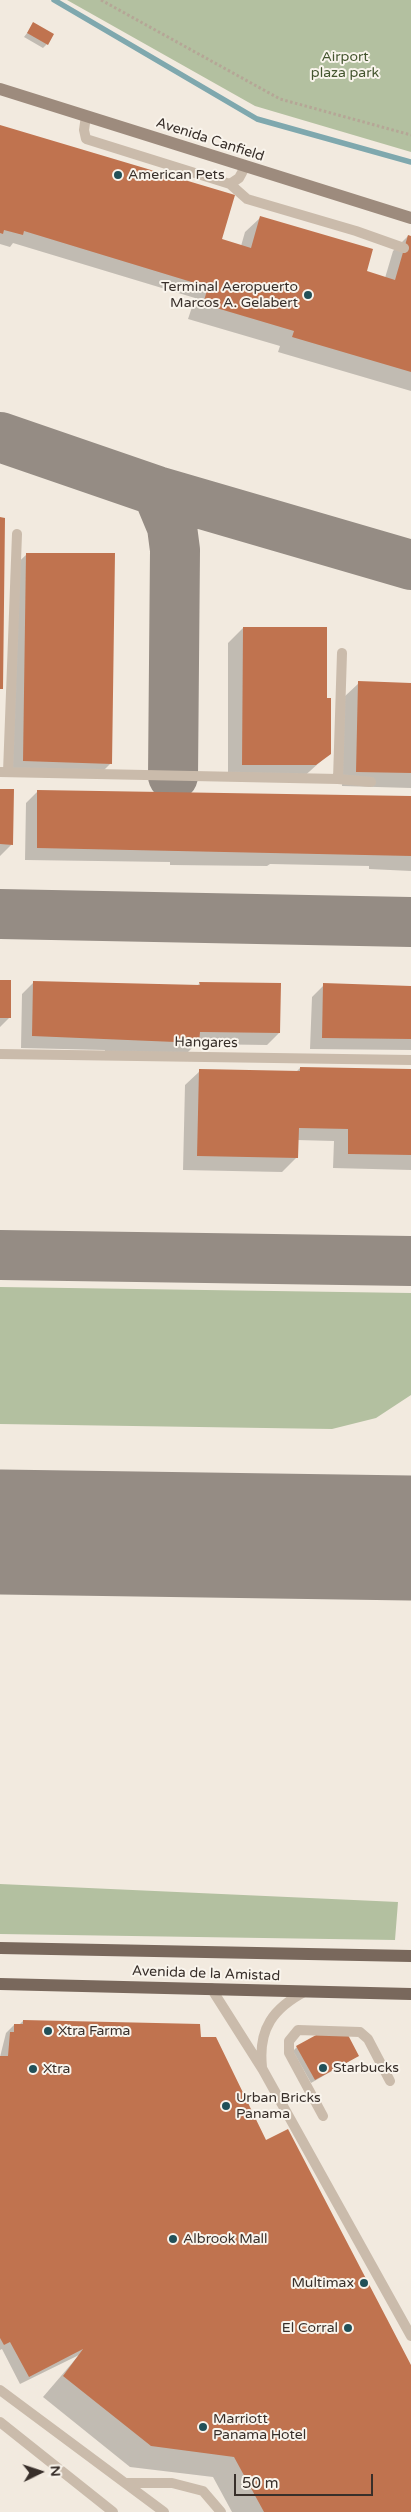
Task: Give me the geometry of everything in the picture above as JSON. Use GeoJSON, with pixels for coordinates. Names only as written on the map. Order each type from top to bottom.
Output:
{"type":"FeatureCollection","features":[{"type":"Feature","properties":{"kind":"main road","name":"Avenida Canfield"},"geometry":{"type":"LineString","coordinates":[[0,89],[411,218]]}},
{"type":"Feature","properties":{"kind":"main road","name":"Avenida de la Amistad"},"geometry":{"type":"LineString","coordinates":[[0,1948],[411,1956]]}},
{"type":"Feature","properties":{"kind":"main road","name":"Avenida de la Amistad"},"geometry":{"type":"LineString","coordinates":[[0,1984],[411,1994]]}},
{"type":"Feature","properties":{"kind":"lane"},"geometry":{"type":"LineString","coordinates":[[86,116],[84,130],[86,140],[230,184],[247,199],[356,231],[404,248]]}},
{"type":"Feature","properties":{"kind":"lane"},"geometry":{"type":"LineString","coordinates":[[230,184],[239,178],[244,167]]}},
{"type":"Feature","properties":{"kind":"lane"},"geometry":{"type":"LineString","coordinates":[[17,534],[4,772],[338,779],[371,782]]}},
{"type":"Feature","properties":{"kind":"lane"},"geometry":{"type":"LineString","coordinates":[[338,779],[342,653]]}},
{"type":"Feature","properties":{"kind":"lane","name":"Hangares"},"geometry":{"type":"LineString","coordinates":[[0,1054],[411,1060]]}},
{"type":"Feature","properties":{"kind":"lane"},"geometry":{"type":"LineString","coordinates":[[211,1988],[263,2070],[411,2336]]}},
{"type":"Feature","properties":{"kind":"lane"},"geometry":{"type":"LineString","coordinates":[[263,2070],[261,2051],[265,2031],[274,2014],[289,2000],[306,1991]]}},
{"type":"Feature","properties":{"kind":"lane"},"geometry":{"type":"LineString","coordinates":[[323,2116],[289,2053],[289,2041],[298,2030],[360,2032],[368,2039],[390,2081]]}},
{"type":"Feature","properties":{"kind":"lane"},"geometry":{"type":"LineString","coordinates":[[0,2390],[164,2512]]}},
{"type":"Feature","properties":{"kind":"lane"},"geometry":{"type":"LineString","coordinates":[[0,2422],[113,2512]]}},
{"type":"Feature","properties":{"kind":"lane"},"geometry":{"type":"LineString","coordinates":[[125,2482],[172,2484],[203,2491],[221,2512]]}},
{"type":"Feature","properties":{"kind":"path"},"geometry":{"type":"LineString","coordinates":[[101,0],[280,99],[411,135]]}},
{"type":"Feature","properties":{"kind":"green space","name":"Airport plaza park"},"geometry":{"type":"Polygon","coordinates":[[[67,0],[411,0],[411,152],[255,106],[67,0]]]}},
{"type":"Feature","properties":{"kind":"green space"},"geometry":{"type":"Polygon","coordinates":[[[0,1287],[411,1293],[411,1395],[376,1418],[332,1429],[0,1424],[0,1287]]]}},
{"type":"Feature","properties":{"kind":"green space"},"geometry":{"type":"Polygon","coordinates":[[[0,1884],[398,1902],[395,1940],[0,1934],[0,1884]]]}},
{"type":"Feature","properties":{"kind":"building"},"geometry":{"type":"Polygon","coordinates":[[[33,22],[54,34],[48,45],[27,33],[33,22]]]}},
{"type":"Feature","properties":{"kind":"building"},"geometry":{"type":"Polygon","coordinates":[[[0,125],[235,195],[222,239],[251,248],[260,216],[373,249],[367,271],[395,280],[408,235],[411,236],[411,372],[292,337],[294,331],[203,304],[208,287],[24,231],[23,235],[4,230],[3,234],[0,233],[0,125]]]}},
{"type":"Feature","properties":{"kind":"building"},"geometry":{"type":"Polygon","coordinates":[[[0,517],[5,518],[3,689],[0,689],[0,517]]]}},
{"type":"Feature","properties":{"kind":"building"},"geometry":{"type":"Polygon","coordinates":[[[26,553],[115,553],[112,764],[23,761],[26,553]]]}},
{"type":"Feature","properties":{"kind":"building"},"geometry":{"type":"Polygon","coordinates":[[[243,627],[327,627],[327,698],[331,698],[331,754],[316,765],[242,765],[243,627]]]}},
{"type":"Feature","properties":{"kind":"building"},"geometry":{"type":"Polygon","coordinates":[[[358,681],[411,683],[411,773],[356,772],[358,681]]]}},
{"type":"Feature","properties":{"kind":"building"},"geometry":{"type":"Polygon","coordinates":[[[0,789],[14,789],[13,845],[0,844],[0,789]]]}},
{"type":"Feature","properties":{"kind":"building"},"geometry":{"type":"Polygon","coordinates":[[[37,790],[411,796],[411,856],[37,848],[37,790]]]}},
{"type":"Feature","properties":{"kind":"building"},"geometry":{"type":"Polygon","coordinates":[[[0,980],[11,980],[11,1018],[0,1018],[0,980]]]}},
{"type":"Feature","properties":{"kind":"building"},"geometry":{"type":"Polygon","coordinates":[[[33,981],[200,985],[199,982],[281,983],[280,1033],[200,1032],[199,1043],[32,1036],[33,981]]]}},
{"type":"Feature","properties":{"kind":"building"},"geometry":{"type":"Polygon","coordinates":[[[323,983],[411,986],[411,1039],[322,1038],[323,983]]]}},
{"type":"Feature","properties":{"kind":"building"},"geometry":{"type":"Polygon","coordinates":[[[300,1067],[411,1069],[411,1155],[348,1154],[348,1129],[299,1128],[298,1158],[197,1156],[199,1069],[300,1071],[300,1067]]]}},
{"type":"Feature","properties":{"kind":"building","name":"Albrook Mall"},"geometry":{"type":"Polygon","coordinates":[[[23,2020],[200,2024],[201,2037],[216,2037],[266,2140],[288,2129],[411,2365],[411,2512],[264,2512],[234,2457],[151,2446],[63,2376],[83,2349],[29,2377],[10,2342],[4,2345],[0,2338],[0,2056],[8,2056],[10,2032],[14,2032],[14,2024],[23,2024],[23,2020]]]}},
{"type":"Feature","properties":{"kind":"building","name":"Starbucks"},"geometry":{"type":"Polygon","coordinates":[[[318,2034],[348,2035],[359,2056],[315,2080],[296,2046],[318,2034]]]}},
{"type":"Feature","properties":{"kind":"waterway"},"geometry":{"type":"LineString","coordinates":[[54,0],[257,119],[411,162]]}},
{"type":"Feature","properties":{"kind":"taxiway"},"geometry":{"type":"LineString","coordinates":[[0,437],[157,491],[411,565]]}},
{"type":"Feature","properties":{"kind":"taxiway"},"geometry":{"type":"LineString","coordinates":[[157,491],[172,527],[175,550],[173,776]]}},
{"type":"Feature","properties":{"kind":"taxiway"},"geometry":{"type":"LineString","coordinates":[[0,914],[411,922]]}},
{"type":"Feature","properties":{"kind":"taxiway"},"geometry":{"type":"LineString","coordinates":[[0,1255],[411,1261]]}},
{"type":"Feature","properties":{"kind":"runway"},"geometry":{"type":"LineString","coordinates":[[0,1532],[411,1538]]}},
{"type":"Feature","properties":{"kind":"place","name":"American Pets"},"geometry":{"type":"Point","coordinates":[118,175]}},
{"type":"Feature","properties":{"kind":"place","name":"Terminal Aeropuerto Marcos A. Gelabert"},"geometry":{"type":"Point","coordinates":[308,295]}},
{"type":"Feature","properties":{"kind":"place","name":"Xtra Farma"},"geometry":{"type":"Point","coordinates":[48,2031]}},
{"type":"Feature","properties":{"kind":"place","name":"Starbucks"},"geometry":{"type":"Point","coordinates":[323,2068]}},
{"type":"Feature","properties":{"kind":"place","name":"Xtra"},"geometry":{"type":"Point","coordinates":[33,2069]}},
{"type":"Feature","properties":{"kind":"place","name":"Urban Bricks Panama"},"geometry":{"type":"Point","coordinates":[226,2106]}},
{"type":"Feature","properties":{"kind":"place","name":"Albrook Mall"},"geometry":{"type":"Point","coordinates":[173,2239]}},
{"type":"Feature","properties":{"kind":"place","name":"Multimax"},"geometry":{"type":"Point","coordinates":[364,2283]}},
{"type":"Feature","properties":{"kind":"place","name":"El Corral"},"geometry":{"type":"Point","coordinates":[348,2328]}},
{"type":"Feature","properties":{"kind":"place","name":"Marriott Panama Hotel"},"geometry":{"type":"Point","coordinates":[203,2427]}}]}
